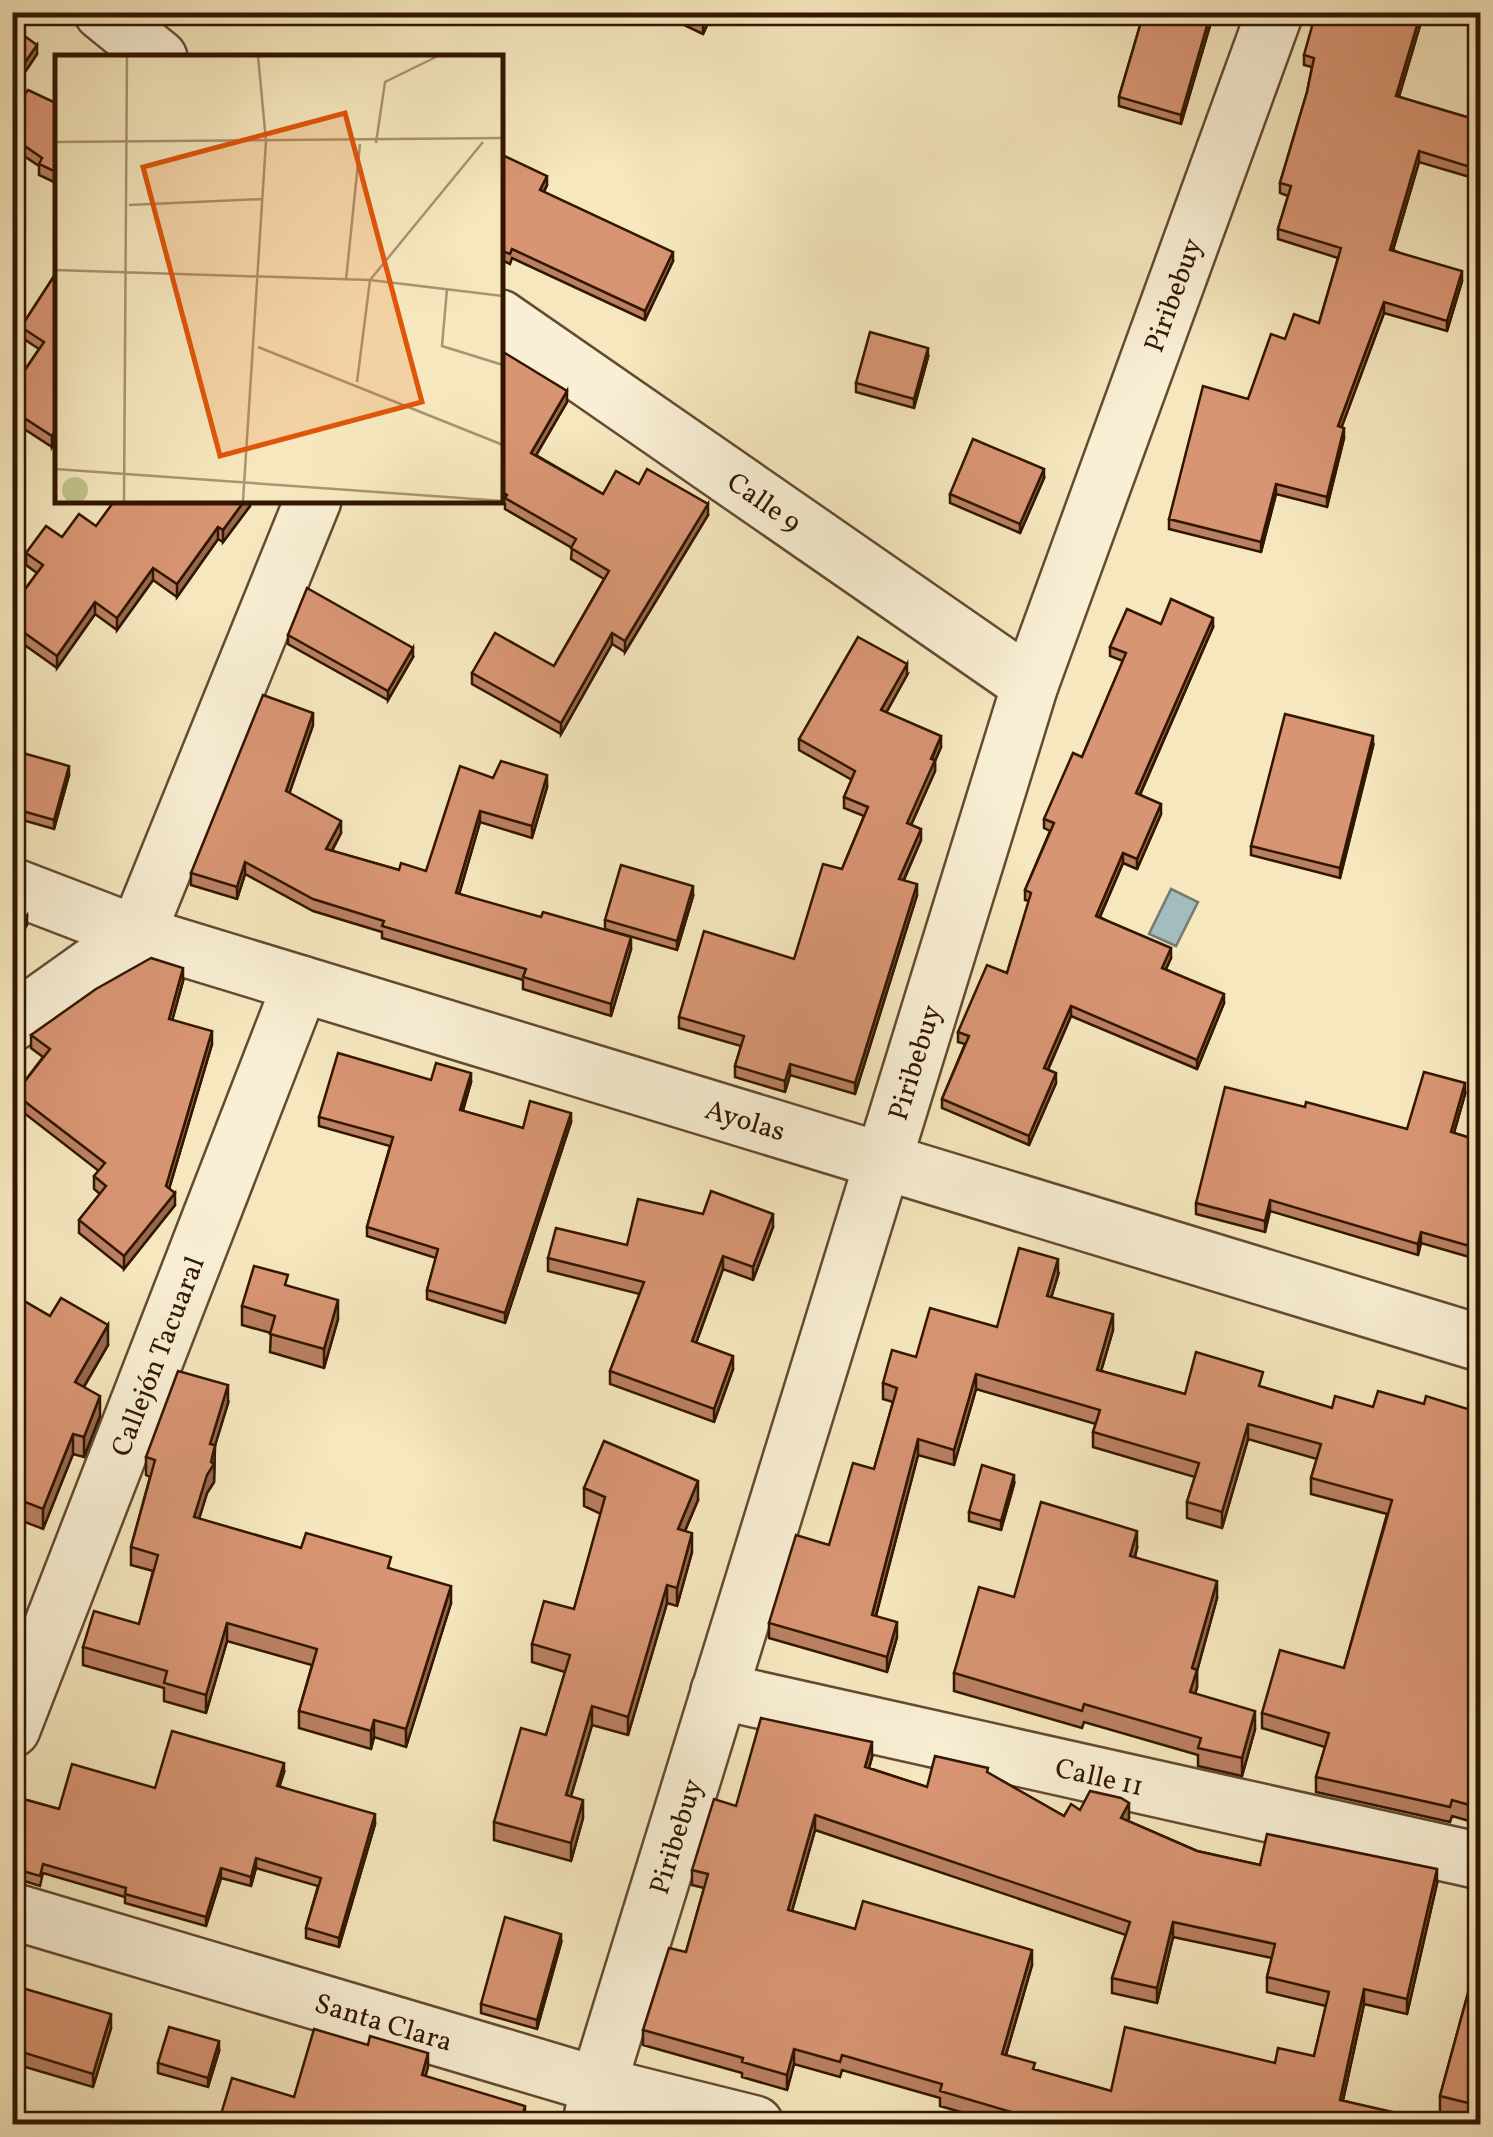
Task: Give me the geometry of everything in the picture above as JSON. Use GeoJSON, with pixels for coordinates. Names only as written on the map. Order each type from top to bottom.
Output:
{"type":"FeatureCollection","features":[{"type":"Feature","properties":{"kind":"street"},"geometry":{"type":"LineString","coordinates":[[102,12],[155,55]]}},
{"type":"Feature","properties":{"kind":"street","name":"Piribebuy"},"geometry":{"type":"LineString","coordinates":[[594,2105],[1030,685],[1275,12]]}},
{"type":"Feature","properties":{"kind":"street","name":"Calle 9"},"geometry":{"type":"LineString","coordinates":[[502,319],[1030,685]]}},
{"type":"Feature","properties":{"kind":"street"},"geometry":{"type":"LineString","coordinates":[[12,1023],[137,934],[312,502]]}},
{"type":"Feature","properties":{"kind":"street","name":"Ayolas"},"geometry":{"type":"LineString","coordinates":[[12,886],[137,934],[1480,1344]]}},
{"type":"Feature","properties":{"kind":"street","name":"Callejón Tacuaral"},"geometry":{"type":"LineString","coordinates":[[12,1729],[301,984]]}},
{"type":"Feature","properties":{"kind":"street","name":"Calle 11"},"geometry":{"type":"LineString","coordinates":[[719,1692],[1480,1861]]}},
{"type":"Feature","properties":{"kind":"street","name":"Santa Clara"},"geometry":{"type":"LineString","coordinates":[[12,1912],[594,2105],[755,2124]]}},
{"type":"Feature","properties":{"kind":"water"},"geometry":{"type":"Polygon","coordinates":[[[1171,889],[1198,902],[1176,946],[1149,934],[1171,889]]]}},
{"type":"Feature","properties":{"kind":"building"},"geometry":{"type":"Polygon","coordinates":[[[677,12],[708,12],[703,25],[677,12]]]}},
{"type":"Feature","properties":{"kind":"building"},"geometry":{"type":"Polygon","coordinates":[[[1144,12],[1211,12],[1181,115],[1119,97],[1144,12]]]}},
{"type":"Feature","properties":{"kind":"building"},"geometry":{"type":"Polygon","coordinates":[[[1316,12],[1421,12],[1396,96],[1480,121],[1480,170],[1419,151],[1390,250],[1462,271],[1447,321],[1384,302],[1338,426],[1344,428],[1327,497],[1276,484],[1261,542],[1169,519],[1203,386],[1248,399],[1271,334],[1285,339],[1294,314],[1319,323],[1341,248],[1278,229],[1291,186],[1280,183],[1314,58],[1304,55],[1316,12]]]}},
{"type":"Feature","properties":{"kind":"building"},"geometry":{"type":"Polygon","coordinates":[[[12,27],[37,45],[17,74],[12,71],[12,27]]]}},
{"type":"Feature","properties":{"kind":"building"},"geometry":{"type":"Polygon","coordinates":[[[28,90],[55,103],[55,172],[39,164],[42,158],[12,137],[12,112],[28,90]]]}},
{"type":"Feature","properties":{"kind":"building"},"geometry":{"type":"Polygon","coordinates":[[[502,155],[547,176],[540,190],[673,252],[645,311],[512,249],[510,254],[502,251],[502,155]]]}},
{"type":"Feature","properties":{"kind":"building"},"geometry":{"type":"Polygon","coordinates":[[[55,275],[52,436],[12,410],[12,389],[44,342],[21,327],[55,275]]]}},
{"type":"Feature","properties":{"kind":"building"},"geometry":{"type":"Polygon","coordinates":[[[870,332],[928,348],[914,399],[856,383],[870,332]]]}},
{"type":"Feature","properties":{"kind":"building"},"geometry":{"type":"Polygon","coordinates":[[[502,351],[567,391],[531,453],[603,494],[616,471],[639,484],[647,469],[708,504],[625,641],[612,633],[561,723],[472,673],[495,633],[554,666],[609,571],[571,548],[576,539],[505,498],[507,495],[502,491],[502,351]]]}},
{"type":"Feature","properties":{"kind":"building"},"geometry":{"type":"Polygon","coordinates":[[[973,439],[1044,469],[1020,524],[950,494],[973,439]]]}},
{"type":"Feature","properties":{"kind":"building"},"geometry":{"type":"Polygon","coordinates":[[[114,502],[244,502],[223,530],[218,527],[177,584],[153,568],[117,618],[95,602],[57,656],[12,624],[12,607],[43,565],[26,553],[46,526],[62,537],[79,514],[96,526],[114,502]]]}},
{"type":"Feature","properties":{"kind":"building"},"geometry":{"type":"Polygon","coordinates":[[[307,588],[413,648],[388,691],[288,635],[307,588]]]}},
{"type":"Feature","properties":{"kind":"building"},"geometry":{"type":"Polygon","coordinates":[[[1171,599],[1213,618],[1136,793],[1161,804],[1137,859],[1123,853],[1096,916],[1171,948],[1162,968],[1224,994],[1197,1060],[1071,1006],[1044,1068],[1056,1073],[1029,1136],[942,1099],[969,1036],[958,1032],[987,965],[1007,973],[1031,893],[1025,890],[1054,823],[1044,819],[1073,753],[1082,757],[1126,653],[1110,647],[1127,609],[1161,624],[1171,599]]]}},
{"type":"Feature","properties":{"kind":"building"},"geometry":{"type":"Polygon","coordinates":[[[858,637],[907,664],[881,710],[941,736],[931,759],[935,760],[907,823],[921,829],[899,879],[917,884],[855,1083],[790,1064],[785,1081],[735,1066],[744,1036],[679,1017],[704,931],[794,959],[823,864],[842,869],[868,807],[844,797],[855,771],[799,739],[858,637]]]}},
{"type":"Feature","properties":{"kind":"building"},"geometry":{"type":"Polygon","coordinates":[[[263,695],[313,713],[286,791],[341,821],[326,849],[399,870],[401,863],[426,871],[460,766],[493,778],[501,761],[547,775],[532,826],[480,811],[456,893],[631,937],[611,1004],[523,977],[526,969],[382,926],[384,921],[313,899],[245,862],[237,887],[191,873],[263,695]]]}},
{"type":"Feature","properties":{"kind":"building"},"geometry":{"type":"Polygon","coordinates":[[[1285,714],[1373,736],[1340,868],[1251,846],[1285,714]]]}},
{"type":"Feature","properties":{"kind":"building"},"geometry":{"type":"Polygon","coordinates":[[[12,750],[69,766],[54,820],[12,808],[12,750]]]}},
{"type":"Feature","properties":{"kind":"building"},"geometry":{"type":"Polygon","coordinates":[[[621,865],[693,886],[677,941],[605,920],[621,865]]]}},
{"type":"Feature","properties":{"kind":"building"},"geometry":{"type":"Polygon","coordinates":[[[12,910],[27,916],[12,942],[12,910]]]}},
{"type":"Feature","properties":{"kind":"building"},"geometry":{"type":"Polygon","coordinates":[[[151,958],[183,968],[169,1019],[212,1031],[166,1186],[175,1193],[124,1256],[79,1220],[106,1186],[94,1176],[105,1163],[15,1094],[50,1049],[31,1035],[96,989],[151,958]]]}},
{"type":"Feature","properties":{"kind":"building"},"geometry":{"type":"Polygon","coordinates":[[[338,1053],[431,1080],[436,1063],[471,1073],[460,1110],[523,1128],[530,1101],[571,1113],[505,1313],[427,1290],[438,1249],[367,1227],[393,1137],[319,1117],[338,1053]]]}},
{"type":"Feature","properties":{"kind":"building"},"geometry":{"type":"Polygon","coordinates":[[[1424,1072],[1465,1083],[1451,1132],[1480,1141],[1480,1249],[1421,1232],[1418,1244],[1270,1200],[1265,1221],[1196,1203],[1225,1087],[1305,1107],[1306,1102],[1407,1129],[1424,1072]]]}},
{"type":"Feature","properties":{"kind":"building"},"geometry":{"type":"Polygon","coordinates":[[[711,1191],[773,1214],[753,1267],[723,1256],[692,1341],[733,1356],[714,1409],[610,1371],[644,1282],[548,1258],[556,1228],[627,1245],[638,1199],[703,1214],[711,1191]]]}},
{"type":"Feature","properties":{"kind":"building"},"geometry":{"type":"Polygon","coordinates":[[[1019,1248],[1058,1259],[1047,1296],[1113,1314],[1097,1370],[1185,1394],[1196,1352],[1263,1372],[1259,1386],[1332,1408],[1335,1396],[1373,1407],[1378,1391],[1424,1404],[1426,1396],[1471,1410],[1469,1418],[1480,1421],[1480,1808],[1452,1800],[1450,1807],[1316,1777],[1329,1733],[1262,1713],[1280,1650],[1344,1668],[1392,1500],[1311,1478],[1321,1444],[1248,1424],[1222,1512],[1187,1502],[1199,1463],[1093,1432],[1100,1410],[976,1374],[954,1450],[918,1439],[872,1615],[897,1622],[887,1657],[769,1623],[796,1535],[829,1545],[853,1463],[874,1469],[897,1388],[883,1383],[892,1350],[916,1357],[930,1308],[997,1327],[1019,1248]]]}},
{"type":"Feature","properties":{"kind":"building"},"geometry":{"type":"Polygon","coordinates":[[[254,1266],[288,1275],[285,1285],[338,1300],[324,1349],[270,1334],[275,1316],[242,1306],[254,1266]]]}},
{"type":"Feature","properties":{"kind":"building"},"geometry":{"type":"Polygon","coordinates":[[[12,1294],[50,1316],[61,1298],[108,1325],[75,1382],[100,1396],[84,1437],[73,1434],[43,1509],[12,1497],[12,1294]]]}},
{"type":"Feature","properties":{"kind":"building"},"geometry":{"type":"Polygon","coordinates":[[[178,1371],[228,1385],[210,1444],[215,1445],[211,1462],[214,1464],[194,1517],[301,1548],[306,1533],[391,1557],[388,1568],[451,1586],[406,1729],[374,1720],[371,1731],[299,1711],[317,1649],[227,1623],[206,1695],[164,1683],[167,1671],[83,1647],[94,1611],[139,1624],[158,1555],[131,1547],[155,1460],[146,1457],[178,1371]]]}},
{"type":"Feature","properties":{"kind":"building"},"geometry":{"type":"Polygon","coordinates":[[[604,1441],[698,1481],[678,1529],[692,1533],[677,1588],[667,1585],[628,1717],[592,1706],[566,1795],[583,1800],[571,1843],[494,1822],[521,1728],[546,1735],[570,1655],[532,1644],[544,1601],[574,1609],[605,1497],[584,1488],[604,1441]]]}},
{"type":"Feature","properties":{"kind":"building"},"geometry":{"type":"Polygon","coordinates":[[[982,1465],[1014,1475],[1001,1521],[969,1512],[982,1465]]]}},
{"type":"Feature","properties":{"kind":"building"},"geometry":{"type":"Polygon","coordinates":[[[1041,1502],[1137,1531],[1130,1556],[1217,1581],[1192,1668],[1197,1670],[1190,1692],[1255,1711],[1242,1758],[1198,1748],[1201,1738],[1084,1704],[1082,1711],[954,1673],[979,1587],[1014,1597],[1041,1502]]]}},
{"type":"Feature","properties":{"kind":"building"},"geometry":{"type":"Polygon","coordinates":[[[761,1718],[872,1742],[865,1767],[927,1787],[935,1756],[988,1768],[987,1772],[1064,1816],[1071,1804],[1080,1810],[1090,1791],[1121,1798],[1129,1803],[1121,1818],[1197,1851],[1260,1865],[1267,1834],[1437,1869],[1407,1999],[1364,1989],[1340,2100],[1401,2114],[1398,2124],[1052,2124],[940,2091],[942,2084],[842,2055],[840,2062],[794,2049],[787,2075],[742,2062],[743,2058],[643,2030],[669,1948],[686,1952],[708,1874],[692,1870],[714,1799],[736,1806],[761,1718]],[[815,1815],[788,1910],[855,1929],[863,1901],[1032,1950],[1002,2054],[1035,2063],[1033,2069],[1111,2091],[1125,2027],[1275,2063],[1278,2048],[1314,2056],[1329,1992],[1267,1977],[1275,1944],[1173,1922],[1157,1988],[1112,1978],[1130,1922],[815,1815]]]}},
{"type":"Feature","properties":{"kind":"building"},"geometry":{"type":"Polygon","coordinates":[[[172,1731],[284,1763],[277,1786],[375,1814],[339,1938],[306,1928],[321,1878],[256,1858],[251,1877],[221,1868],[206,1917],[125,1894],[126,1888],[43,1864],[40,1876],[12,1868],[12,1796],[59,1809],[72,1764],[155,1788],[172,1731]]]}},
{"type":"Feature","properties":{"kind":"building"},"geometry":{"type":"Polygon","coordinates":[[[505,1917],[561,1934],[537,2020],[481,2004],[505,1917]]]}},
{"type":"Feature","properties":{"kind":"building"},"geometry":{"type":"Polygon","coordinates":[[[1480,1949],[1480,2106],[1440,2096],[1480,1949]]]}},
{"type":"Feature","properties":{"kind":"building"},"geometry":{"type":"Polygon","coordinates":[[[12,1985],[111,2014],[93,2074],[22,2052],[12,2084],[12,1985]]]}},
{"type":"Feature","properties":{"kind":"building"},"geometry":{"type":"Polygon","coordinates":[[[169,2027],[219,2041],[208,2078],[158,2063],[169,2027]]]}},
{"type":"Feature","properties":{"kind":"building"},"geometry":{"type":"Polygon","coordinates":[[[314,2029],[368,2045],[370,2036],[428,2053],[422,2075],[525,2106],[520,2124],[218,2124],[232,2078],[294,2097],[314,2029]]]}}]}
